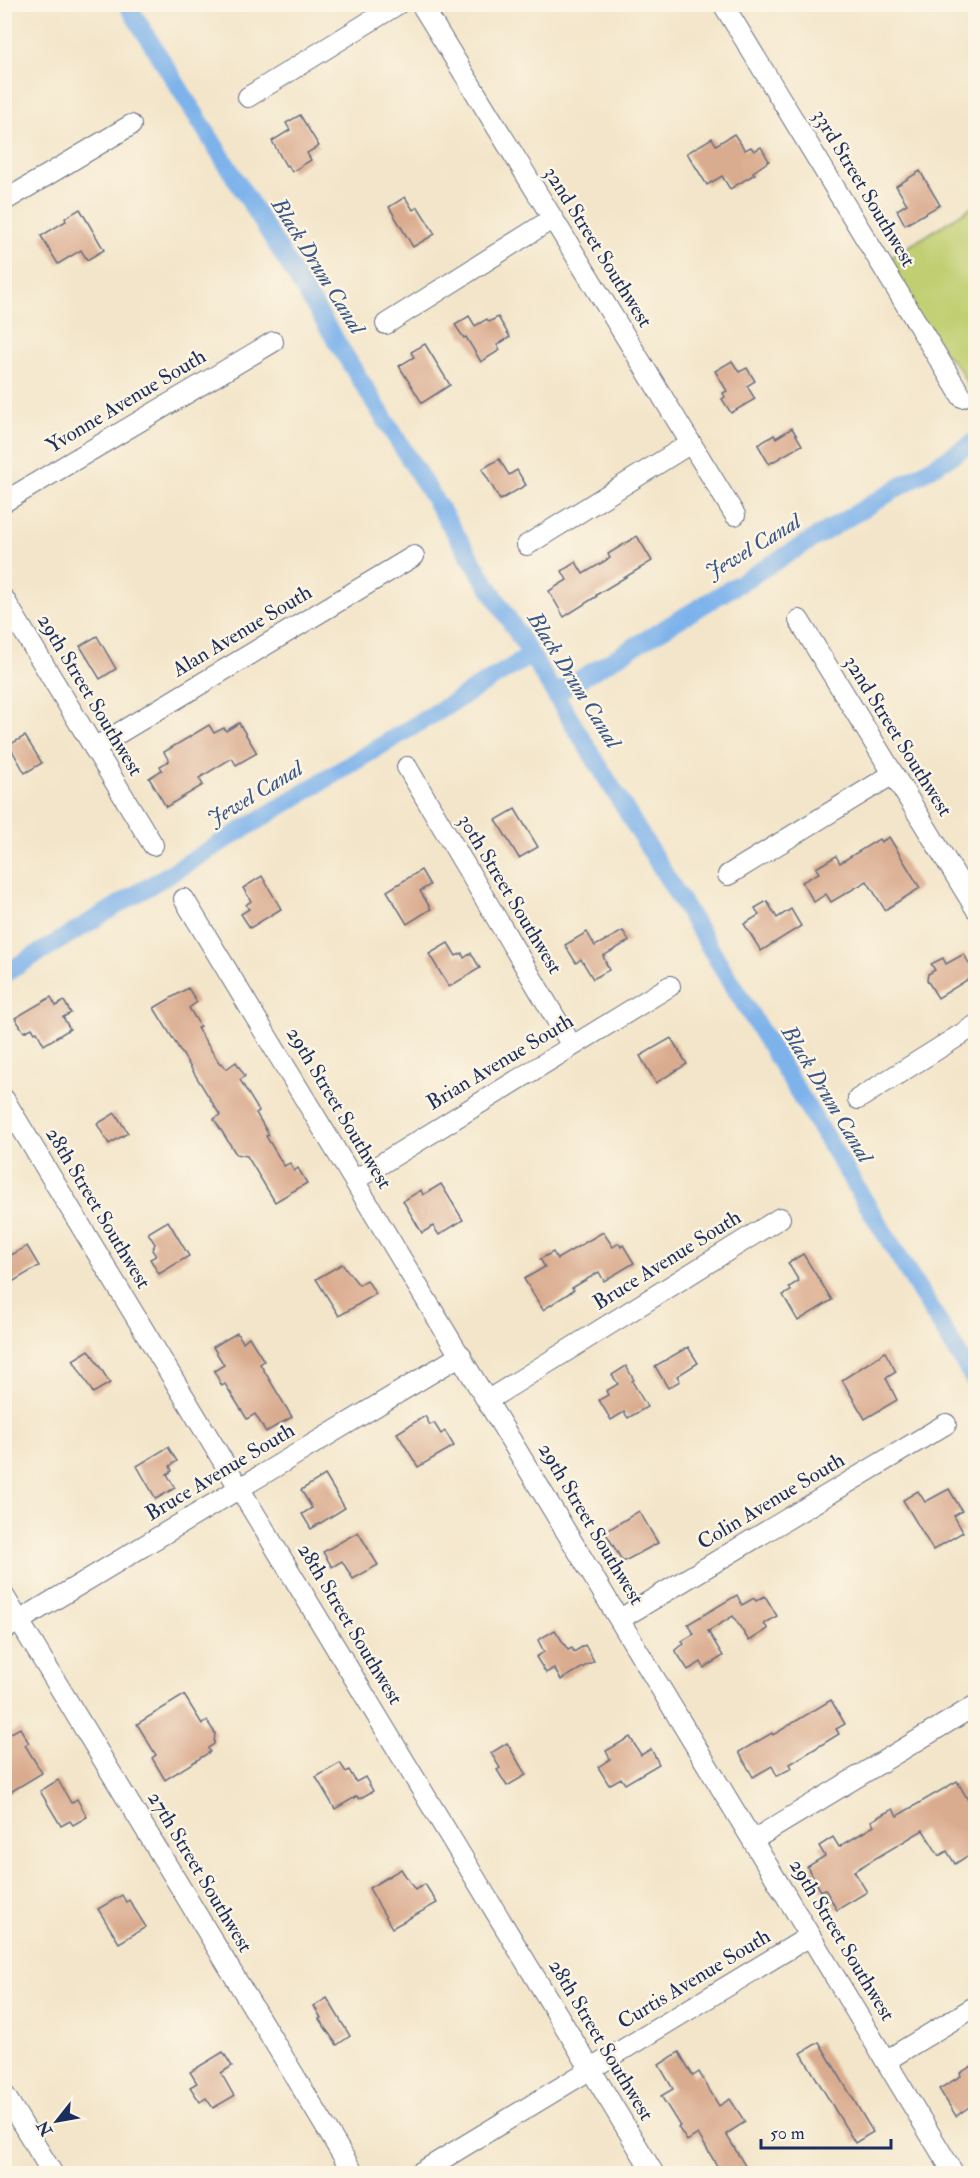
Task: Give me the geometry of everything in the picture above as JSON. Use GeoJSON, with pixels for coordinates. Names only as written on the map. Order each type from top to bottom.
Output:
{"type":"FeatureCollection","features":[{"type":"Feature","properties":{"kind":"street"},"geometry":{"type":"LineString","coordinates":[[248,98],[398,4]]}},
{"type":"Feature","properties":{"kind":"street","name":"32nd Street Southwest"},"geometry":{"type":"LineString","coordinates":[[421,4],[735,515]]}},
{"type":"Feature","properties":{"kind":"street","name":"33rd Street Southwest"},"geometry":{"type":"LineString","coordinates":[[723,4],[962,397]]}},
{"type":"Feature","properties":{"kind":"street"},"geometry":{"type":"LineString","coordinates":[[4,201],[131,125]]}},
{"type":"Feature","properties":{"kind":"street"},"geometry":{"type":"LineString","coordinates":[[386,324],[552,219]]}},
{"type":"Feature","properties":{"kind":"street","name":"Yvonne Avenue South"},"geometry":{"type":"LineString","coordinates":[[4,502],[273,342]]}},
{"type":"Feature","properties":{"kind":"street"},"geometry":{"type":"LineString","coordinates":[[527,544],[691,443]]}},
{"type":"Feature","properties":{"kind":"street","name":"Alan Avenue South"},"geometry":{"type":"LineString","coordinates":[[94,748],[414,556]]}},
{"type":"Feature","properties":{"kind":"street","name":"29th Street Southwest"},"geometry":{"type":"LineString","coordinates":[[4,599],[153,845]]}},
{"type":"Feature","properties":{"kind":"street","name":"32nd Street Southwest"},"geometry":{"type":"LineString","coordinates":[[799,620],[975,909]]}},
{"type":"Feature","properties":{"kind":"street","name":"30th Street Southwest"},"geometry":{"type":"LineString","coordinates":[[406,767],[572,1046]]}},
{"type":"Feature","properties":{"kind":"street"},"geometry":{"type":"LineString","coordinates":[[728,875],[893,774]]}},
{"type":"Feature","properties":{"kind":"street","name":"29th Street Southwest"},"geometry":{"type":"LineString","coordinates":[[184,899],[954,2174]]}},
{"type":"Feature","properties":{"kind":"street","name":"Brian Avenue South"},"geometry":{"type":"LineString","coordinates":[[355,1180],[670,986]]}},
{"type":"Feature","properties":{"kind":"street"},"geometry":{"type":"LineString","coordinates":[[858,1099],[975,1025]]}},
{"type":"Feature","properties":{"kind":"street","name":"28th Street Southwest"},"geometry":{"type":"LineString","coordinates":[[4,1099],[654,2174]]}},
{"type":"Feature","properties":{"kind":"street","name":"Bruce Avenue South"},"geometry":{"type":"LineString","coordinates":[[488,1400],[780,1218]]}},
{"type":"Feature","properties":{"kind":"street","name":"Bruce Avenue South"},"geometry":{"type":"LineString","coordinates":[[12,1626],[461,1355]]}},
{"type":"Feature","properties":{"kind":"street","name":"Colin Avenue South"},"geometry":{"type":"LineString","coordinates":[[620,1620],[946,1424]]}},
{"type":"Feature","properties":{"kind":"street","name":"27th Street Southwest"},"geometry":{"type":"LineString","coordinates":[[4,1596],[12,1626],[354,2174]]}},
{"type":"Feature","properties":{"kind":"street"},"geometry":{"type":"LineString","coordinates":[[753,1840],[975,1705]]}},
{"type":"Feature","properties":{"kind":"street","name":"Curtis Avenue South"},"geometry":{"type":"LineString","coordinates":[[418,2174],[810,1936]]}},
{"type":"Feature","properties":{"kind":"street"},"geometry":{"type":"LineString","coordinates":[[887,2060],[975,2006]]}},
{"type":"Feature","properties":{"kind":"street"},"geometry":{"type":"LineString","coordinates":[[4,2094],[53,2174]]}},
{"type":"Feature","properties":{"kind":"green space"},"geometry":{"type":"Polygon","coordinates":[[[975,205],[975,400],[959,368],[921,327],[900,285],[890,258],[975,205]]]}},
{"type":"Feature","properties":{"kind":"building"},"geometry":{"type":"Polygon","coordinates":[[[300,115],[319,146],[307,153],[311,160],[292,172],[272,141],[290,130],[286,123],[300,115]]]}},
{"type":"Feature","properties":{"kind":"building"},"geometry":{"type":"Polygon","coordinates":[[[734,134],[745,150],[751,147],[754,151],[761,147],[769,161],[753,172],[755,174],[730,189],[722,176],[707,185],[687,153],[712,138],[716,145],[734,134]]]}},
{"type":"Feature","properties":{"kind":"building"},"geometry":{"type":"Polygon","coordinates":[[[920,171],[940,205],[905,225],[897,210],[907,204],[896,186],[920,171]]]}},
{"type":"Feature","properties":{"kind":"building"},"geometry":{"type":"Polygon","coordinates":[[[405,197],[413,210],[418,207],[435,234],[413,247],[389,207],[405,197]]]}},
{"type":"Feature","properties":{"kind":"building"},"geometry":{"type":"Polygon","coordinates":[[[80,209],[104,250],[87,260],[81,250],[58,264],[41,236],[66,221],[65,218],[80,209]]]}},
{"type":"Feature","properties":{"kind":"building"},"geometry":{"type":"Polygon","coordinates":[[[469,316],[475,326],[487,319],[489,322],[498,317],[510,337],[497,345],[500,350],[481,362],[466,337],[464,338],[455,325],[469,316]]]}},
{"type":"Feature","properties":{"kind":"building"},"geometry":{"type":"Polygon","coordinates":[[[425,344],[450,385],[422,403],[399,366],[414,357],[411,352],[425,344]]]}},
{"type":"Feature","properties":{"kind":"building"},"geometry":{"type":"Polygon","coordinates":[[[732,361],[739,372],[747,368],[755,381],[747,386],[755,399],[731,413],[722,399],[725,397],[723,393],[727,391],[715,371],[732,361]]]}},
{"type":"Feature","properties":{"kind":"building"},"geometry":{"type":"Polygon","coordinates":[[[792,428],[802,445],[769,464],[758,445],[792,428]]]}},
{"type":"Feature","properties":{"kind":"building"},"geometry":{"type":"Polygon","coordinates":[[[499,459],[509,475],[517,470],[526,485],[500,500],[482,469],[499,459]]]}},
{"type":"Feature","properties":{"kind":"building"},"geometry":{"type":"Polygon","coordinates":[[[637,536],[652,561],[564,617],[549,591],[567,580],[562,571],[576,562],[583,574],[610,558],[608,554],[637,536]]]}},
{"type":"Feature","properties":{"kind":"building"},"geometry":{"type":"Polygon","coordinates":[[[97,636],[116,669],[100,679],[80,646],[97,636]]]}},
{"type":"Feature","properties":{"kind":"building"},"geometry":{"type":"Polygon","coordinates":[[[239,723],[257,753],[236,765],[232,758],[199,778],[203,785],[166,807],[149,778],[162,770],[160,766],[169,761],[164,752],[209,725],[214,733],[224,728],[226,731],[239,723]]]}},
{"type":"Feature","properties":{"kind":"building"},"geometry":{"type":"Polygon","coordinates":[[[25,736],[42,763],[25,773],[9,745],[25,736]]]}},
{"type":"Feature","properties":{"kind":"building"},"geometry":{"type":"Polygon","coordinates":[[[515,809],[538,847],[519,858],[496,820],[515,809]]]}},
{"type":"Feature","properties":{"kind":"building"},"geometry":{"type":"Polygon","coordinates":[[[889,837],[920,888],[885,910],[867,881],[831,902],[826,894],[814,902],[802,882],[819,873],[816,868],[836,856],[840,863],[879,839],[881,842],[889,837]]]}},
{"type":"Feature","properties":{"kind":"building"},"geometry":{"type":"Polygon","coordinates":[[[421,870],[430,885],[420,891],[431,909],[407,924],[387,891],[421,870]]]}},
{"type":"Feature","properties":{"kind":"building"},"geometry":{"type":"Polygon","coordinates":[[[262,876],[281,909],[250,928],[241,914],[249,909],[246,905],[251,901],[243,888],[262,876]]]}},
{"type":"Feature","properties":{"kind":"building"},"geometry":{"type":"Polygon","coordinates":[[[767,901],[777,918],[791,909],[801,926],[761,951],[744,924],[759,915],[755,908],[767,901]]]}},
{"type":"Feature","properties":{"kind":"building"},"geometry":{"type":"Polygon","coordinates":[[[623,931],[629,941],[603,956],[609,970],[593,979],[581,959],[576,963],[565,945],[587,932],[595,946],[623,931]]]}},
{"type":"Feature","properties":{"kind":"building"},"geometry":{"type":"Polygon","coordinates":[[[448,943],[456,956],[462,953],[464,958],[471,953],[480,968],[449,987],[429,954],[448,943]]]}},
{"type":"Feature","properties":{"kind":"building"},"geometry":{"type":"Polygon","coordinates":[[[964,954],[975,975],[938,998],[927,980],[928,974],[935,970],[931,964],[943,958],[946,964],[964,954]]]}},
{"type":"Feature","properties":{"kind":"building"},"geometry":{"type":"Polygon","coordinates":[[[188,988],[197,1002],[189,1008],[200,1026],[197,1028],[220,1064],[222,1063],[226,1069],[236,1062],[245,1076],[240,1080],[259,1111],[256,1113],[269,1135],[266,1136],[284,1166],[290,1163],[294,1171],[298,1168],[307,1183],[275,1202],[247,1156],[236,1154],[214,1119],[220,1115],[154,1008],[188,988]]]}},
{"type":"Feature","properties":{"kind":"building"},"geometry":{"type":"Polygon","coordinates":[[[51,997],[56,1006],[64,1001],[71,1013],[63,1017],[70,1029],[44,1045],[37,1032],[35,1033],[32,1028],[24,1032],[15,1018],[51,997]]]}},
{"type":"Feature","properties":{"kind":"building"},"geometry":{"type":"Polygon","coordinates":[[[671,1038],[687,1064],[656,1083],[640,1056],[671,1038]]]}},
{"type":"Feature","properties":{"kind":"building"},"geometry":{"type":"Polygon","coordinates":[[[115,1113],[128,1133],[109,1144],[97,1124],[115,1113]]]}},
{"type":"Feature","properties":{"kind":"building"},"geometry":{"type":"Polygon","coordinates":[[[441,1184],[463,1220],[439,1235],[433,1226],[422,1233],[403,1201],[421,1190],[423,1195],[441,1184]]]}},
{"type":"Feature","properties":{"kind":"building"},"geometry":{"type":"Polygon","coordinates":[[[168,1221],[189,1256],[159,1274],[150,1259],[156,1256],[152,1250],[155,1244],[148,1233],[168,1221]]]}},
{"type":"Feature","properties":{"kind":"building"},"geometry":{"type":"Polygon","coordinates":[[[603,1232],[613,1247],[619,1243],[621,1247],[623,1245],[634,1263],[604,1281],[599,1272],[572,1288],[574,1290],[543,1310],[524,1279],[545,1267],[540,1259],[553,1252],[557,1259],[603,1232]]]}},
{"type":"Feature","properties":{"kind":"building"},"geometry":{"type":"Polygon","coordinates":[[[27,1246],[39,1266],[4,1287],[4,1259],[27,1246]]]}},
{"type":"Feature","properties":{"kind":"building"},"geometry":{"type":"Polygon","coordinates":[[[803,1254],[832,1300],[798,1321],[783,1295],[791,1291],[789,1287],[799,1281],[788,1263],[803,1254]]]}},
{"type":"Feature","properties":{"kind":"building"},"geometry":{"type":"Polygon","coordinates":[[[342,1264],[359,1285],[367,1280],[376,1294],[339,1316],[316,1279],[342,1264]]]}},
{"type":"Feature","properties":{"kind":"building"},"geometry":{"type":"Polygon","coordinates":[[[237,1333],[243,1342],[249,1337],[264,1361],[260,1364],[292,1417],[266,1432],[255,1414],[247,1419],[225,1384],[222,1386],[214,1371],[224,1365],[213,1347],[237,1333]]]}},
{"type":"Feature","properties":{"kind":"building"},"geometry":{"type":"Polygon","coordinates":[[[688,1347],[698,1363],[677,1376],[680,1381],[668,1388],[655,1366],[688,1347]]]}},
{"type":"Feature","properties":{"kind":"building"},"geometry":{"type":"Polygon","coordinates":[[[89,1350],[110,1383],[93,1393],[73,1360],[89,1350]]]}},
{"type":"Feature","properties":{"kind":"building"},"geometry":{"type":"Polygon","coordinates":[[[885,1352],[896,1372],[886,1378],[897,1400],[865,1419],[842,1380],[885,1352]]]}},
{"type":"Feature","properties":{"kind":"building"},"geometry":{"type":"Polygon","coordinates":[[[626,1366],[647,1407],[628,1418],[624,1412],[611,1420],[599,1400],[608,1395],[606,1391],[618,1384],[612,1375],[626,1366]]]}},
{"type":"Feature","properties":{"kind":"building"},"geometry":{"type":"Polygon","coordinates":[[[425,1416],[430,1425],[434,1423],[441,1434],[445,1431],[454,1446],[418,1467],[397,1433],[425,1416]]]}},
{"type":"Feature","properties":{"kind":"building"},"geometry":{"type":"Polygon","coordinates":[[[168,1447],[177,1461],[170,1466],[172,1471],[167,1474],[175,1488],[156,1499],[137,1466],[168,1447]]]}},
{"type":"Feature","properties":{"kind":"building"},"geometry":{"type":"Polygon","coordinates":[[[325,1475],[345,1508],[311,1529],[302,1514],[312,1508],[301,1490],[325,1475]]]}},
{"type":"Feature","properties":{"kind":"building"},"geometry":{"type":"Polygon","coordinates":[[[949,1489],[962,1511],[954,1516],[963,1532],[933,1550],[903,1500],[918,1491],[925,1502],[949,1489]]]}},
{"type":"Feature","properties":{"kind":"building"},"geometry":{"type":"Polygon","coordinates":[[[639,1511],[658,1543],[623,1562],[605,1532],[639,1511]]]}},
{"type":"Feature","properties":{"kind":"building"},"geometry":{"type":"Polygon","coordinates":[[[358,1532],[378,1565],[353,1579],[342,1561],[332,1567],[323,1552],[358,1532]]]}},
{"type":"Feature","properties":{"kind":"building"},"geometry":{"type":"Polygon","coordinates":[[[737,1595],[742,1605],[754,1598],[756,1601],[765,1596],[777,1616],[764,1624],[768,1629],[749,1641],[733,1616],[708,1631],[723,1656],[704,1668],[701,1662],[688,1670],[675,1650],[684,1644],[682,1641],[694,1634],[688,1624],[737,1595]]]}},
{"type":"Feature","properties":{"kind":"building"},"geometry":{"type":"Polygon","coordinates":[[[555,1630],[568,1650],[572,1648],[574,1652],[585,1645],[594,1661],[561,1680],[554,1668],[546,1673],[536,1657],[544,1652],[538,1640],[555,1630]]]}},
{"type":"Feature","properties":{"kind":"building"},"geometry":{"type":"Polygon","coordinates":[[[184,1695],[202,1724],[207,1721],[215,1733],[214,1744],[208,1748],[210,1752],[165,1780],[152,1758],[156,1755],[137,1724],[184,1695]]]}},
{"type":"Feature","properties":{"kind":"building"},"geometry":{"type":"Polygon","coordinates":[[[831,1700],[845,1724],[836,1729],[839,1734],[790,1764],[792,1768],[777,1776],[772,1766],[753,1777],[739,1752],[772,1733],[773,1735],[831,1700]]]}},
{"type":"Feature","properties":{"kind":"building"},"geometry":{"type":"Polygon","coordinates":[[[20,1728],[29,1743],[25,1745],[42,1773],[9,1793],[4,1785],[4,1737],[20,1728]]]}},
{"type":"Feature","properties":{"kind":"building"},"geometry":{"type":"Polygon","coordinates":[[[630,1737],[641,1755],[651,1749],[659,1764],[625,1784],[621,1778],[609,1785],[598,1767],[610,1759],[606,1751],[630,1737]]]}},
{"type":"Feature","properties":{"kind":"building"},"geometry":{"type":"Polygon","coordinates":[[[507,1743],[526,1775],[507,1786],[497,1770],[500,1768],[491,1753],[507,1743]]]}},
{"type":"Feature","properties":{"kind":"building"},"geometry":{"type":"Polygon","coordinates":[[[340,1763],[346,1772],[349,1770],[356,1782],[365,1777],[373,1791],[359,1799],[357,1796],[335,1809],[316,1777],[340,1763]]]}},
{"type":"Feature","properties":{"kind":"building"},"geometry":{"type":"Polygon","coordinates":[[[58,1780],[71,1803],[77,1799],[87,1817],[73,1825],[70,1821],[61,1826],[40,1791],[58,1780]]]}},
{"type":"Feature","properties":{"kind":"building"},"geometry":{"type":"Polygon","coordinates":[[[957,1781],[975,1812],[975,1851],[955,1864],[947,1851],[939,1856],[923,1830],[854,1871],[867,1892],[837,1910],[825,1889],[821,1891],[807,1867],[825,1856],[819,1846],[833,1837],[839,1847],[874,1826],[871,1821],[885,1813],[893,1809],[897,1816],[957,1781]]]}},
{"type":"Feature","properties":{"kind":"building"},"geometry":{"type":"Polygon","coordinates":[[[401,1869],[415,1890],[425,1884],[437,1903],[392,1928],[369,1888],[401,1869]]]}},
{"type":"Feature","properties":{"kind":"building"},"geometry":{"type":"Polygon","coordinates":[[[122,1895],[126,1902],[129,1900],[146,1927],[119,1943],[98,1909],[122,1895]]]}},
{"type":"Feature","properties":{"kind":"building"},"geometry":{"type":"Polygon","coordinates":[[[327,1998],[350,2036],[337,2045],[319,2019],[321,2018],[314,2006],[327,1998]]]}},
{"type":"Feature","properties":{"kind":"building"},"geometry":{"type":"Polygon","coordinates":[[[819,2042],[873,2132],[855,2143],[801,2053],[819,2042]]]}},
{"type":"Feature","properties":{"kind":"building"},"geometry":{"type":"Polygon","coordinates":[[[223,2052],[232,2066],[221,2073],[234,2096],[213,2108],[206,2098],[200,2102],[190,2087],[197,2083],[190,2072],[223,2052]]]}},
{"type":"Feature","properties":{"kind":"building"},"geometry":{"type":"Polygon","coordinates":[[[679,2052],[693,2076],[699,2072],[719,2106],[730,2099],[745,2122],[726,2134],[750,2174],[722,2174],[698,2134],[687,2141],[678,2127],[680,2126],[661,2096],[673,2089],[659,2065],[679,2052]]]}},
{"type":"Feature","properties":{"kind":"building"},"geometry":{"type":"Polygon","coordinates":[[[975,2064],[975,2103],[956,2116],[939,2089],[961,2076],[960,2073],[975,2064]]]}},
{"type":"Feature","properties":{"kind":"waterway","name":"Black Drum Canal"},"geometry":{"type":"LineString","coordinates":[[127,4],[531,655],[976,1383]]}},
{"type":"Feature","properties":{"kind":"waterway","name":"Jewel Canal"},"geometry":{"type":"LineString","coordinates":[[555,694],[976,441]]}},
{"type":"Feature","properties":{"kind":"waterway","name":"Jewel Canal"},"geometry":{"type":"LineString","coordinates":[[4,974],[531,655]]}}]}
